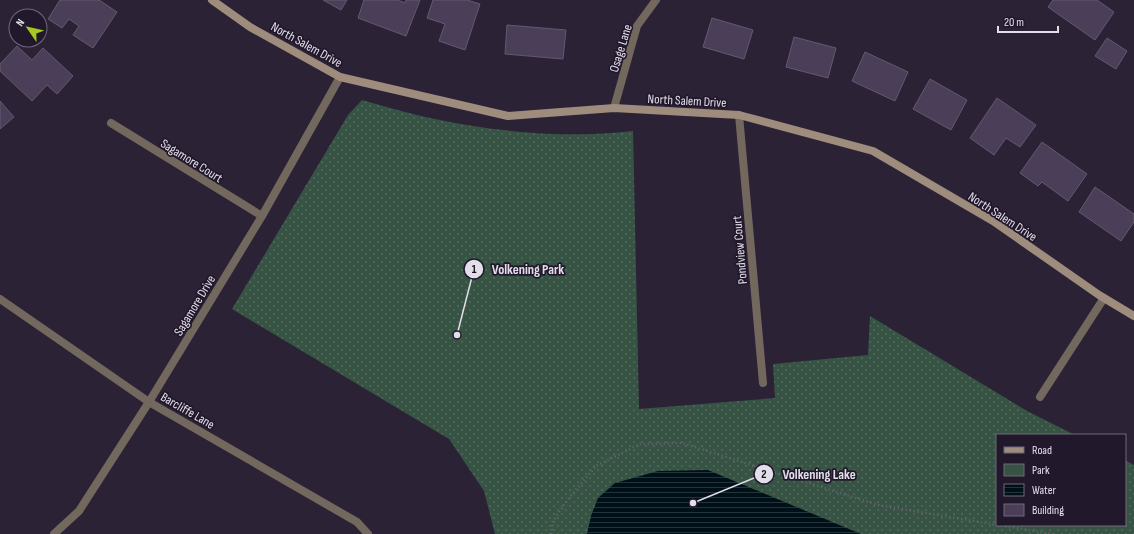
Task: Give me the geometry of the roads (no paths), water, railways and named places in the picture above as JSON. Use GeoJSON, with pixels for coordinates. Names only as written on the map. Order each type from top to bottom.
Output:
{"type":"FeatureCollection","features":[{"type":"Feature","properties":{"kind":"street","name":"North Salem Drive"},"geometry":{"type":"LineString","coordinates":[[212,0],[250,27],[340,77],[508,116],[614,108],[739,115],[873,151],[993,221],[1104,298],[1134,316]]}},
{"type":"Feature","properties":{"kind":"street","name":"Osage Lane"},"geometry":{"type":"LineString","coordinates":[[614,108],[638,26],[656,0]]}},
{"type":"Feature","properties":{"kind":"street","name":"Sagamore Drive"},"geometry":{"type":"LineString","coordinates":[[54,534],[79,511],[149,402],[262,216],[340,77]]}},
{"type":"Feature","properties":{"kind":"street","name":"Pondview Court"},"geometry":{"type":"LineString","coordinates":[[739,115],[763,383]]}},
{"type":"Feature","properties":{"kind":"street","name":"Sagamore Court"},"geometry":{"type":"LineString","coordinates":[[111,123],[262,216]]}},
{"type":"Feature","properties":{"kind":"street"},"geometry":{"type":"LineString","coordinates":[[1040,397],[1104,298]]}},
{"type":"Feature","properties":{"kind":"street","name":"Barcliffe Lane"},"geometry":{"type":"LineString","coordinates":[[0,299],[149,402],[357,522],[368,534]]}},
{"type":"Feature","properties":{"kind":"water"},"geometry":{"type":"Polygon","coordinates":[[[708,470],[861,534],[587,534],[591,516],[598,498],[615,483],[658,471],[708,470]]]}},
{"type":"Feature","properties":{"kind":"place","name":"Volkening Park"},"geometry":{"type":"Point","coordinates":[457,335]}},
{"type":"Feature","properties":{"kind":"place","name":"Volkening Lake"},"geometry":{"type":"Point","coordinates":[693,503]}}]}
